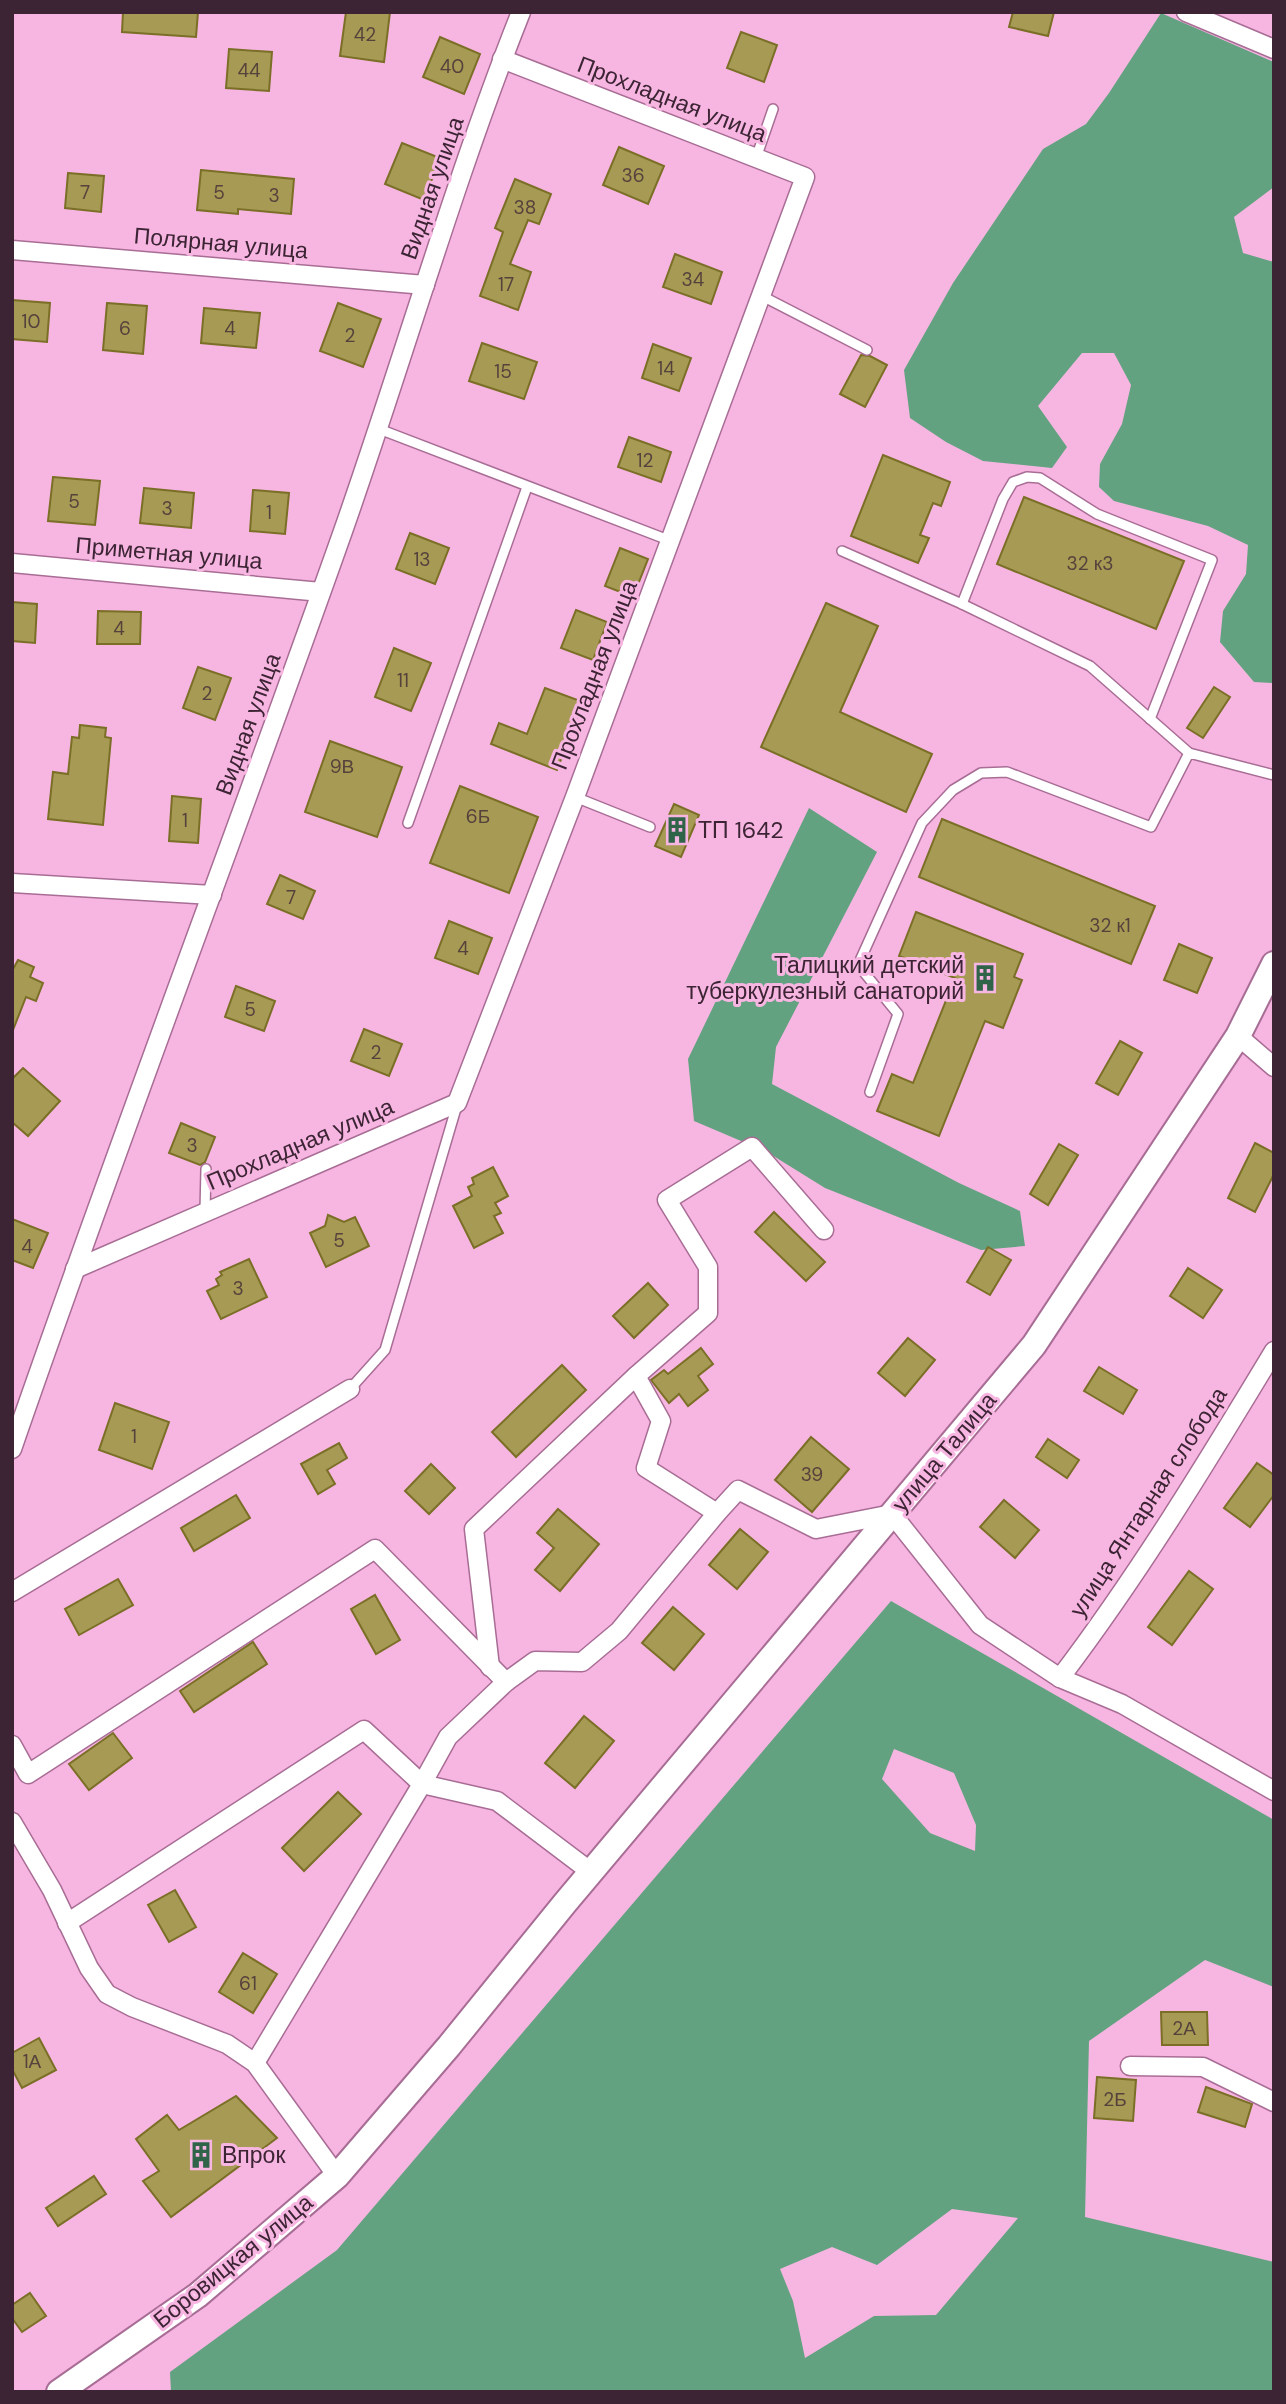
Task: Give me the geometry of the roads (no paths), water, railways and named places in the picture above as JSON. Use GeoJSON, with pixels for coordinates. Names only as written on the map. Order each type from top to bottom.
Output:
{"type":"FeatureCollection","features":[{"type":"Feature","properties":{"kind":"street","name":"Видная улица"},"geometry":{"type":"LineString","coordinates":[[12,1449],[379,429],[425,285],[502,59],[521,12]]}},
{"type":"Feature","properties":{"kind":"street"},"geometry":{"type":"LineString","coordinates":[[1186,12],[1274,49]]}},
{"type":"Feature","properties":{"kind":"street","name":"Прохладная улица"},"geometry":{"type":"LineString","coordinates":[[75,1269],[457,1103],[575,797],[805,177],[502,59]]}},
{"type":"Feature","properties":{"kind":"street","name":"Полярная улица"},"geometry":{"type":"LineString","coordinates":[[12,250],[425,285]]}},
{"type":"Feature","properties":{"kind":"street","name":"Приметная улица"},"geometry":{"type":"LineString","coordinates":[[12,563],[321,592]]}},
{"type":"Feature","properties":{"kind":"street"},"geometry":{"type":"LineString","coordinates":[[12,883],[212,895]]}},
{"type":"Feature","properties":{"kind":"street","name":"улица Талица"},"geometry":{"type":"LineString","coordinates":[[565,1903],[1034,1345],[1238,1036],[1274,964]]}},
{"type":"Feature","properties":{"kind":"street"},"geometry":{"type":"LineString","coordinates":[[1238,1036],[1274,1067]]}},
{"type":"Feature","properties":{"kind":"street"},"geometry":{"type":"LineString","coordinates":[[490,1667],[474,1529],[636,1376],[708,1313],[708,1267],[667,1200],[752,1147],[824,1230]]}},
{"type":"Feature","properties":{"kind":"street","name":"улица Янтарная слобода"},"geometry":{"type":"LineString","coordinates":[[1060,1678],[1086,1644],[1209,1458],[1274,1351]]}},
{"type":"Feature","properties":{"kind":"street"},"geometry":{"type":"LineString","coordinates":[[636,1376],[661,1421],[646,1468],[717,1513]]}},
{"type":"Feature","properties":{"kind":"street"},"geometry":{"type":"LineString","coordinates":[[12,1592],[350,1389]]}},
{"type":"Feature","properties":{"kind":"street"},"geometry":{"type":"LineString","coordinates":[[255,2063],[448,1737],[506,1682],[535,1661],[582,1661],[620,1631],[738,1490],[816,1530],[892,1514],[980,1625],[1060,1678],[1122,1704],[1274,1791]]}},
{"type":"Feature","properties":{"kind":"street"},"geometry":{"type":"LineString","coordinates":[[12,1745],[28,1774],[375,1549],[506,1682]]}},
{"type":"Feature","properties":{"kind":"street"},"geometry":{"type":"LineString","coordinates":[[67,1923],[364,1730],[422,1784],[497,1801],[591,1872]]}},
{"type":"Feature","properties":{"kind":"street"},"geometry":{"type":"LineString","coordinates":[[12,1822],[52,1890],[89,1968],[107,1994],[132,2007],[217,2040],[255,2063],[337,2176]]}},
{"type":"Feature","properties":{"kind":"street","name":"Боровицкая улица"},"geometry":{"type":"LineString","coordinates":[[59,2392],[198,2295],[337,2176],[449,2046],[565,1903]]}},
{"type":"Feature","properties":{"kind":"street"},"geometry":{"type":"LineString","coordinates":[[1130,2066],[1203,2067],[1274,2102]]}},
{"type":"Feature","properties":{"kind":"lane"},"geometry":{"type":"LineString","coordinates":[[756,158],[773,109]]}},
{"type":"Feature","properties":{"kind":"lane"},"geometry":{"type":"LineString","coordinates":[[762,296],[867,350]]}},
{"type":"Feature","properties":{"kind":"lane"},"geometry":{"type":"LineString","coordinates":[[379,429],[671,541]]}},
{"type":"Feature","properties":{"kind":"lane"},"geometry":{"type":"LineString","coordinates":[[962,604],[1003,499],[1013,482],[1027,477],[1040,478],[1097,514],[1212,559],[1150,719]]}},
{"type":"Feature","properties":{"kind":"lane"},"geometry":{"type":"LineString","coordinates":[[408,823],[527,487]]}},
{"type":"Feature","properties":{"kind":"lane"},"geometry":{"type":"LineString","coordinates":[[842,551],[962,604],[1090,666],[1189,753],[1274,775]]}},
{"type":"Feature","properties":{"kind":"lane"},"geometry":{"type":"LineString","coordinates":[[870,1092],[898,1014],[858,965],[922,823],[953,790],[981,774],[1007,772],[1151,827],[1189,753]]}},
{"type":"Feature","properties":{"kind":"lane"},"geometry":{"type":"LineString","coordinates":[[575,797],[650,827]]}},
{"type":"Feature","properties":{"kind":"lane"},"geometry":{"type":"LineString","coordinates":[[350,1389],[385,1350],[457,1103]]}},
{"type":"Feature","properties":{"kind":"lane"},"geometry":{"type":"LineString","coordinates":[[205,1211],[206,1169]]}},
{"type":"Feature","properties":{"kind":"place","name":"ТП 1642"},"geometry":{"type":"Point","coordinates":[677,830]}},
{"type":"Feature","properties":{"kind":"place","name":"Талицкий детский туберкулезный санаторий"},"geometry":{"type":"Point","coordinates":[985,978]}},
{"type":"Feature","properties":{"kind":"place","name":"Впрок"},"geometry":{"type":"Point","coordinates":[201,2155]}}]}
